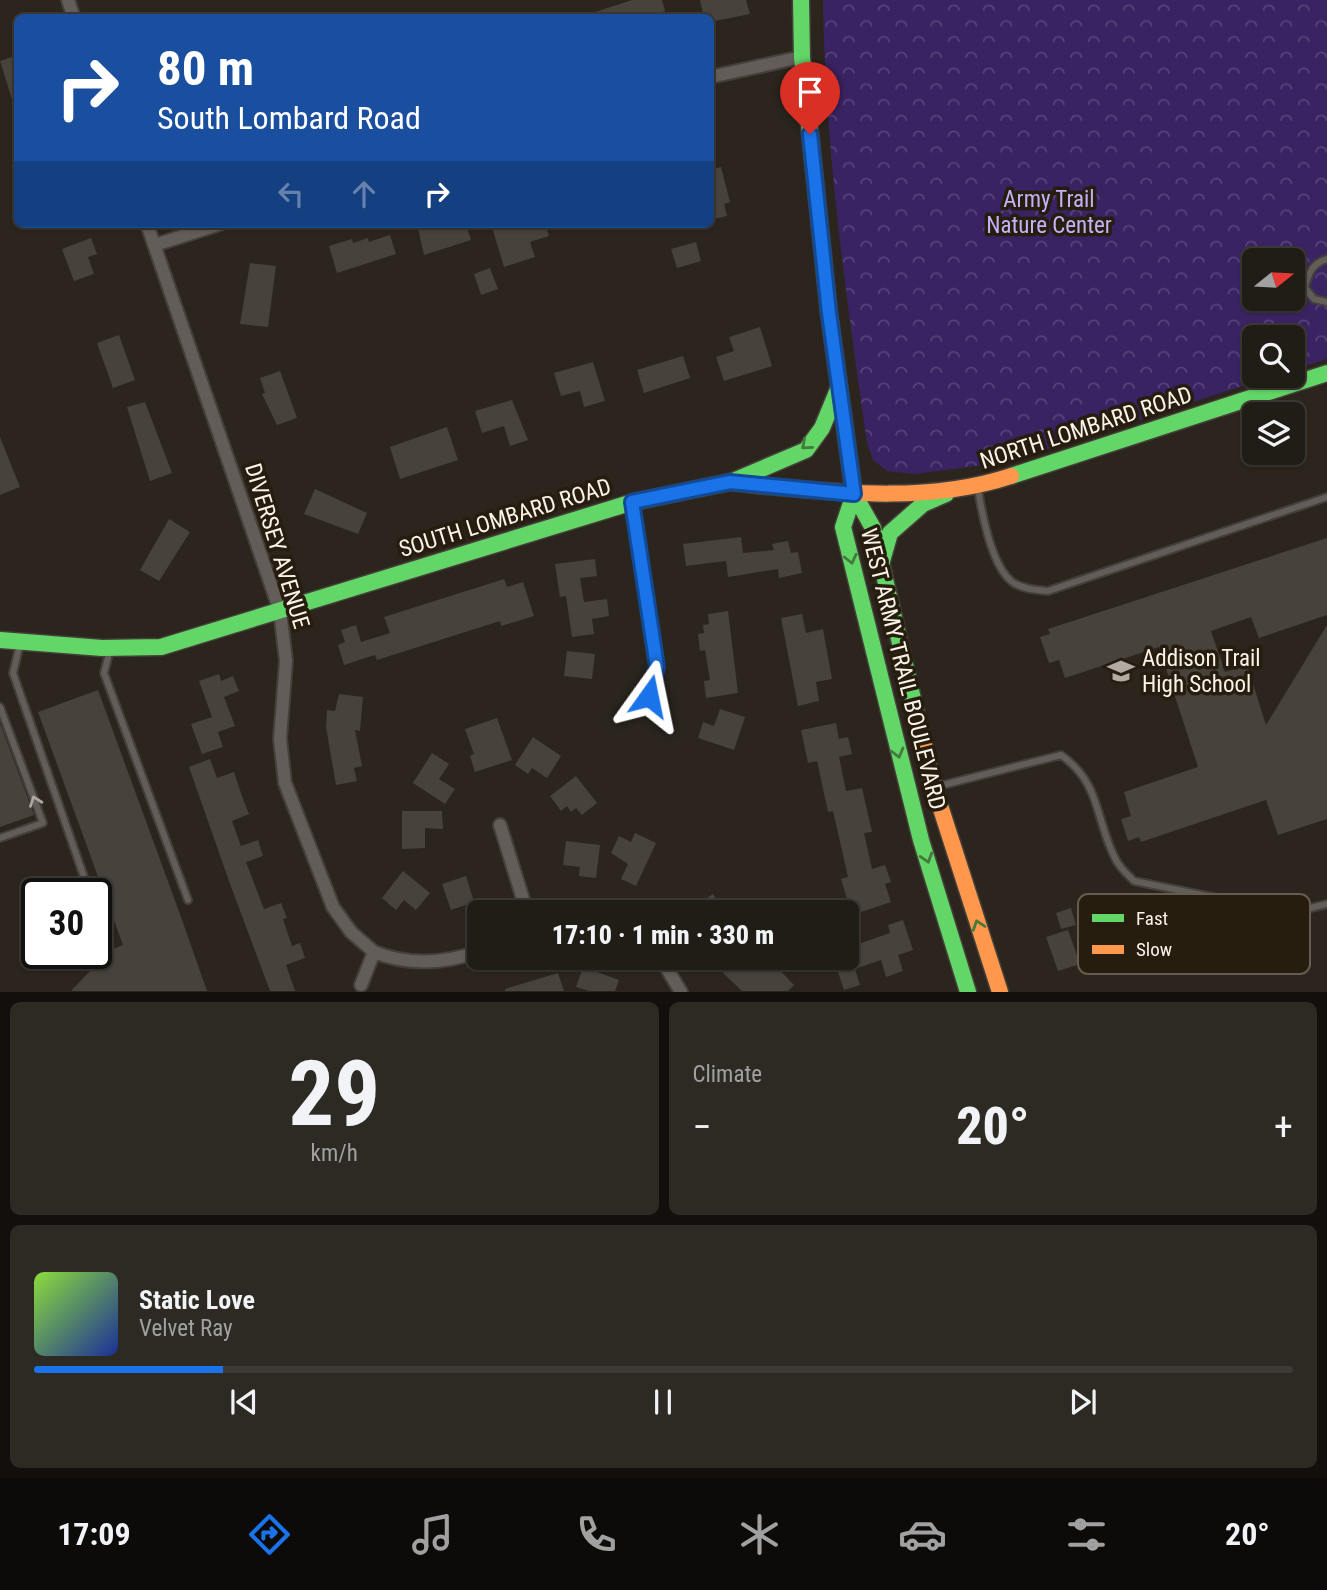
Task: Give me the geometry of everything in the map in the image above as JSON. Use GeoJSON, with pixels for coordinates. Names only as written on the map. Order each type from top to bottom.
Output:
{"type":"FeatureCollection","features":[{"type":"Feature","properties":{"kind":"main road"},"geometry":{"type":"LineString","coordinates":[[801,0],[802,57],[839,387],[854,494]]}},
{"type":"Feature","properties":{"kind":"main road","name":"NORTH LOMBARD ROAD"},"geometry":{"type":"LineString","coordinates":[[854,494],[978,487],[1327,373]]}},
{"type":"Feature","properties":{"kind":"main road"},"geometry":{"type":"LineString","coordinates":[[730,482],[806,450],[822,428],[839,387]]}},
{"type":"Feature","properties":{"kind":"main road","name":"SOUTH LOMBARD ROAD"},"geometry":{"type":"LineString","coordinates":[[280,611],[632,502],[730,482],[854,494]]}},
{"type":"Feature","properties":{"kind":"main road"},"geometry":{"type":"LineString","coordinates":[[881,565],[890,533],[923,504],[958,489]]}},
{"type":"Feature","properties":{"kind":"main road","name":"WEST ARMY TRAIL BOULEVARD"},"geometry":{"type":"LineString","coordinates":[[854,494],[873,528],[934,787],[997,991]]}},
{"type":"Feature","properties":{"kind":"main road","name":"WEST ARMY TRAIL BOULEVARD"},"geometry":{"type":"LineString","coordinates":[[854,494],[843,527],[909,792],[968,992]]}},
{"type":"Feature","properties":{"kind":"main road"},"geometry":{"type":"LineString","coordinates":[[0,640],[111,648],[161,647],[280,611]]}},
{"type":"Feature","properties":{"kind":"main road"},"geometry":{"type":"LineString","coordinates":[[909,792],[934,787]]}},
{"type":"Feature","properties":{"kind":"street"},"geometry":{"type":"LineString","coordinates":[[714,76],[802,57]]}},
{"type":"Feature","properties":{"kind":"street","name":"DIVERSEY AVENUE"},"geometry":{"type":"LineString","coordinates":[[149,228],[280,611],[286,661],[280,739],[285,783],[333,907],[351,932],[374,951]]}},
{"type":"Feature","properties":{"kind":"street"},"geometry":{"type":"LineString","coordinates":[[155,245],[208,228]]}},
{"type":"Feature","properties":{"kind":"street"},"geometry":{"type":"LineString","coordinates":[[632,502],[657,667],[649,696]]}},
{"type":"Feature","properties":{"kind":"street"},"geometry":{"type":"LineString","coordinates":[[499,825],[523,900]]}},
{"type":"Feature","properties":{"kind":"street"},"geometry":{"type":"LineString","coordinates":[[361,985],[374,951],[394,960],[418,963],[467,954]]}},
{"type":"Feature","properties":{"kind":"street"},"geometry":{"type":"LineString","coordinates":[[668,970],[681,992]]}},
{"type":"Feature","properties":{"kind":"lane"},"geometry":{"type":"LineString","coordinates":[[1327,259],[1318,262],[1308,274],[1305,288],[1314,299],[1327,302]]}},
{"type":"Feature","properties":{"kind":"lane"},"geometry":{"type":"LineString","coordinates":[[978,487],[982,518],[999,563],[1011,581],[1029,589],[1048,591],[1327,497]]}},
{"type":"Feature","properties":{"kind":"lane"},"geometry":{"type":"LineString","coordinates":[[20,642],[13,673],[84,878]]}},
{"type":"Feature","properties":{"kind":"lane"},"geometry":{"type":"LineString","coordinates":[[111,648],[104,673],[188,900]]}},
{"type":"Feature","properties":{"kind":"lane"},"geometry":{"type":"LineString","coordinates":[[0,707],[43,823],[0,838]]}},
{"type":"Feature","properties":{"kind":"lane"},"geometry":{"type":"LineString","coordinates":[[934,787],[1061,755],[1078,767],[1089,782],[1116,861],[1134,881],[1197,894]]}},
{"type":"Feature","properties":{"kind":"green space","name":"Army Trail Nature Center"},"geometry":{"type":"Polygon","coordinates":[[[823,0],[1327,0],[1327,359],[1305,366],[1305,325],[1242,325],[1242,386],[1012,461],[915,474],[887,471],[873,460],[867,443],[838,222],[828,111],[823,0]]]}},
{"type":"Feature","properties":{"kind":"building"},"geometry":{"type":"Polygon","coordinates":[[[632,0],[662,0],[665,11],[656,14],[589,14],[632,0]]]}},
{"type":"Feature","properties":{"kind":"building"},"geometry":{"type":"Polygon","coordinates":[[[700,0],[746,0],[750,14],[714,21],[714,14],[703,14],[700,0]]]}},
{"type":"Feature","properties":{"kind":"building"},"geometry":{"type":"Polygon","coordinates":[[[14,56],[14,106],[0,61],[14,56]]]}},
{"type":"Feature","properties":{"kind":"building"},"geometry":{"type":"Polygon","coordinates":[[[721,167],[730,202],[724,204],[727,216],[714,219],[714,169],[721,167]]]}},
{"type":"Feature","properties":{"kind":"building"},"geometry":{"type":"Polygon","coordinates":[[[418,228],[467,228],[471,240],[424,255],[418,228]]]}},
{"type":"Feature","properties":{"kind":"building"},"geometry":{"type":"Polygon","coordinates":[[[492,228],[546,228],[549,236],[530,242],[535,257],[504,267],[492,228]]]}},
{"type":"Feature","properties":{"kind":"building"},"geometry":{"type":"Polygon","coordinates":[[[390,235],[396,254],[337,273],[329,246],[352,239],[353,243],[368,238],[369,242],[390,235]]]}},
{"type":"Feature","properties":{"kind":"building"},"geometry":{"type":"Polygon","coordinates":[[[91,238],[97,254],[88,257],[94,274],[74,281],[62,249],[91,238]]]}},
{"type":"Feature","properties":{"kind":"building"},"geometry":{"type":"Polygon","coordinates":[[[696,242],[701,261],[677,268],[671,249],[696,242]]]}},
{"type":"Feature","properties":{"kind":"building"},"geometry":{"type":"Polygon","coordinates":[[[250,263],[276,266],[268,327],[240,324],[250,263]]]}},
{"type":"Feature","properties":{"kind":"building"},"geometry":{"type":"Polygon","coordinates":[[[490,268],[498,289],[481,295],[474,274],[490,268]]]}},
{"type":"Feature","properties":{"kind":"building"},"geometry":{"type":"Polygon","coordinates":[[[760,327],[772,366],[724,381],[716,357],[734,351],[729,337],[760,327]]]}},
{"type":"Feature","properties":{"kind":"building"},"geometry":{"type":"Polygon","coordinates":[[[119,335],[135,380],[113,388],[97,343],[119,335]]]}},
{"type":"Feature","properties":{"kind":"building"},"geometry":{"type":"Polygon","coordinates":[[[683,356],[690,378],[644,393],[637,370],[683,356]]]}},
{"type":"Feature","properties":{"kind":"building"},"geometry":{"type":"Polygon","coordinates":[[[593,362],[605,401],[584,407],[580,391],[561,396],[554,373],[593,362]]]}},
{"type":"Feature","properties":{"kind":"building"},"geometry":{"type":"Polygon","coordinates":[[[280,371],[297,418],[277,425],[262,394],[265,393],[260,378],[280,371]]]}},
{"type":"Feature","properties":{"kind":"building"},"geometry":{"type":"Polygon","coordinates":[[[512,400],[528,440],[510,446],[504,426],[482,433],[475,411],[512,400]]]}},
{"type":"Feature","properties":{"kind":"building"},"geometry":{"type":"Polygon","coordinates":[[[145,402],[172,473],[150,481],[127,407],[145,402]]]}},
{"type":"Feature","properties":{"kind":"building"},"geometry":{"type":"Polygon","coordinates":[[[447,427],[458,460],[400,479],[390,447],[447,427]]]}},
{"type":"Feature","properties":{"kind":"building"},"geometry":{"type":"Polygon","coordinates":[[[0,437],[20,487],[0,495],[0,437]]]}},
{"type":"Feature","properties":{"kind":"building"},"geometry":{"type":"Polygon","coordinates":[[[315,489],[367,513],[358,534],[304,514],[315,489]]]}},
{"type":"Feature","properties":{"kind":"building"},"geometry":{"type":"Polygon","coordinates":[[[169,519],[190,532],[159,581],[140,570],[169,519]]]}},
{"type":"Feature","properties":{"kind":"building"},"geometry":{"type":"Polygon","coordinates":[[[741,537],[743,553],[774,550],[772,544],[788,541],[791,553],[798,552],[802,573],[779,578],[778,569],[728,577],[726,561],[686,566],[683,544],[741,537]]]}},
{"type":"Feature","properties":{"kind":"building","name":"Addison Trail High School"},"geometry":{"type":"Polygon","coordinates":[[[1327,538],[1327,615],[1259,638],[1251,617],[1211,631],[1225,672],[1247,665],[1266,725],[1327,625],[1327,819],[1278,835],[1266,800],[1141,842],[1139,837],[1128,841],[1121,819],[1131,816],[1124,792],[1198,767],[1159,647],[1065,678],[1059,660],[1049,663],[1040,637],[1050,634],[1048,629],[1327,538]]]}},
{"type":"Feature","properties":{"kind":"building"},"geometry":{"type":"Polygon","coordinates":[[[595,559],[597,576],[580,578],[584,602],[607,599],[609,616],[592,619],[594,634],[572,637],[566,596],[560,597],[555,564],[595,559]]]}},
{"type":"Feature","properties":{"kind":"building"},"geometry":{"type":"Polygon","coordinates":[[[504,579],[507,587],[523,582],[534,616],[501,626],[500,621],[377,660],[375,655],[344,665],[338,645],[345,642],[341,630],[356,625],[361,642],[390,633],[384,617],[504,579]]]}},
{"type":"Feature","properties":{"kind":"building"},"geometry":{"type":"Polygon","coordinates":[[[728,611],[738,693],[706,698],[704,681],[710,680],[705,650],[700,651],[698,634],[704,633],[703,625],[709,624],[708,614],[728,611]]]}},
{"type":"Feature","properties":{"kind":"building"},"geometry":{"type":"Polygon","coordinates":[[[802,614],[806,633],[823,629],[832,679],[816,682],[819,701],[798,706],[781,618],[802,614]]]}},
{"type":"Feature","properties":{"kind":"building"},"geometry":{"type":"Polygon","coordinates":[[[567,651],[595,654],[592,679],[564,676],[567,651]]]}},
{"type":"Feature","properties":{"kind":"building"},"geometry":{"type":"Polygon","coordinates":[[[219,674],[221,681],[233,676],[239,691],[224,697],[235,726],[218,732],[223,747],[202,754],[191,724],[212,717],[199,681],[219,674]]]}},
{"type":"Feature","properties":{"kind":"building"},"geometry":{"type":"Polygon","coordinates":[[[98,690],[207,991],[71,991],[92,969],[112,969],[112,949],[123,945],[112,915],[112,878],[99,878],[38,712],[98,690]]]}},
{"type":"Feature","properties":{"kind":"building"},"geometry":{"type":"Polygon","coordinates":[[[339,694],[363,697],[360,731],[355,730],[362,766],[354,768],[357,781],[336,785],[326,727],[327,710],[335,711],[339,694]]]}},
{"type":"Feature","properties":{"kind":"building"},"geometry":{"type":"Polygon","coordinates":[[[720,709],[745,717],[734,750],[698,738],[703,722],[714,726],[720,709]]]}},
{"type":"Feature","properties":{"kind":"building"},"geometry":{"type":"Polygon","coordinates":[[[497,718],[512,760],[475,772],[470,756],[474,754],[465,729],[497,718]]]}},
{"type":"Feature","properties":{"kind":"building"},"geometry":{"type":"Polygon","coordinates":[[[0,723],[34,815],[0,827],[0,723]]]}},
{"type":"Feature","properties":{"kind":"building"},"geometry":{"type":"Polygon","coordinates":[[[836,723],[839,739],[848,737],[852,754],[839,757],[846,791],[862,788],[872,832],[864,833],[872,869],[885,865],[891,882],[885,884],[891,902],[859,913],[859,900],[847,900],[841,879],[848,877],[833,811],[828,812],[817,761],[808,763],[801,730],[836,723]]]}},
{"type":"Feature","properties":{"kind":"building"},"geometry":{"type":"Polygon","coordinates":[[[533,737],[561,756],[547,778],[532,768],[528,774],[515,765],[533,737]]]}},
{"type":"Feature","properties":{"kind":"building"},"geometry":{"type":"Polygon","coordinates":[[[432,753],[449,764],[439,779],[455,789],[445,804],[413,783],[432,753]]]}},
{"type":"Feature","properties":{"kind":"building"},"geometry":{"type":"Polygon","coordinates":[[[210,759],[217,778],[234,772],[249,814],[232,821],[241,846],[258,840],[263,856],[246,862],[264,909],[281,903],[292,946],[300,943],[305,958],[286,965],[295,991],[270,991],[230,884],[189,767],[210,759]]]}},
{"type":"Feature","properties":{"kind":"building"},"geometry":{"type":"Polygon","coordinates":[[[576,776],[597,803],[582,815],[576,808],[571,812],[567,806],[561,811],[550,796],[576,776]]]}},
{"type":"Feature","properties":{"kind":"building"},"geometry":{"type":"Polygon","coordinates":[[[402,811],[442,811],[443,829],[425,828],[425,848],[402,849],[402,811]]]}},
{"type":"Feature","properties":{"kind":"building"},"geometry":{"type":"Polygon","coordinates":[[[635,833],[656,843],[636,886],[621,879],[628,864],[611,853],[619,836],[631,842],[635,833]]]}},
{"type":"Feature","properties":{"kind":"building"},"geometry":{"type":"Polygon","coordinates":[[[566,841],[600,845],[596,878],[579,876],[580,867],[563,865],[566,841]]]}},
{"type":"Feature","properties":{"kind":"building"},"geometry":{"type":"Polygon","coordinates":[[[403,871],[430,893],[416,910],[404,900],[396,910],[382,898],[403,871]]]}},
{"type":"Feature","properties":{"kind":"building"},"geometry":{"type":"Polygon","coordinates":[[[466,876],[473,900],[467,900],[467,904],[451,910],[442,884],[466,876]]]}},
{"type":"Feature","properties":{"kind":"building"},"geometry":{"type":"Polygon","coordinates":[[[713,894],[717,900],[704,900],[713,894]]]}},
{"type":"Feature","properties":{"kind":"building"},"geometry":{"type":"Polygon","coordinates":[[[1071,908],[1076,925],[1061,929],[1056,913],[1071,908]]]}},
{"type":"Feature","properties":{"kind":"building"},"geometry":{"type":"Polygon","coordinates":[[[903,920],[913,950],[898,955],[903,971],[886,977],[881,960],[859,968],[859,944],[890,933],[888,925],[903,920]]]}},
{"type":"Feature","properties":{"kind":"building"},"geometry":{"type":"Polygon","coordinates":[[[1068,930],[1078,965],[1058,971],[1046,937],[1068,930]]]}},
{"type":"Feature","properties":{"kind":"building"},"geometry":{"type":"Polygon","coordinates":[[[582,970],[591,970],[619,980],[615,991],[589,991],[576,987],[582,970]]]}},
{"type":"Feature","properties":{"kind":"building"},"geometry":{"type":"Polygon","coordinates":[[[726,970],[780,970],[794,985],[788,991],[742,991],[723,973],[726,970]]]}},
{"type":"Feature","properties":{"kind":"building"},"geometry":{"type":"Polygon","coordinates":[[[837,970],[855,970],[860,985],[844,990],[837,970]]]}},
{"type":"Feature","properties":{"kind":"building"},"geometry":{"type":"Polygon","coordinates":[[[558,973],[564,991],[505,991],[505,989],[558,973]]]}},
{"type":"Feature","properties":{"kind":"traffic: fast"},"geometry":{"type":"LineString","coordinates":[[801,0],[802,57],[829,313],[854,494],[873,528],[920,729]]}},
{"type":"Feature","properties":{"kind":"traffic: fast"},"geometry":{"type":"LineString","coordinates":[[1011,476],[1327,373]]}},
{"type":"Feature","properties":{"kind":"traffic: fast"},"geometry":{"type":"LineString","coordinates":[[733,481],[806,450],[822,428],[839,387]]}},
{"type":"Feature","properties":{"kind":"traffic: fast"},"geometry":{"type":"LineString","coordinates":[[0,640],[102,648],[161,647],[633,502],[730,482],[757,485]]}},
{"type":"Feature","properties":{"kind":"traffic: fast"},"geometry":{"type":"LineString","coordinates":[[854,494],[843,527],[921,840],[968,992]]}},
{"type":"Feature","properties":{"kind":"traffic: fast"},"geometry":{"type":"LineString","coordinates":[[882,561],[890,533],[923,504],[946,494]]}},
{"type":"Feature","properties":{"kind":"traffic: slow"},"geometry":{"type":"LineString","coordinates":[[757,485],[852,493],[917,493],[949,490],[1011,476]]}},
{"type":"Feature","properties":{"kind":"traffic: slow"},"geometry":{"type":"LineString","coordinates":[[920,729],[934,787],[1000,992]]}},
{"type":"Feature","properties":{"kind":"place","name":"Addison Trail High School"},"geometry":{"type":"Point","coordinates":[1121,671]}},
{"type":"Feature","properties":{"kind":"route"},"geometry":{"type":"LineString","coordinates":[[649,696],[657,667],[632,502],[730,482],[854,494],[829,313],[810,134]]}}]}
